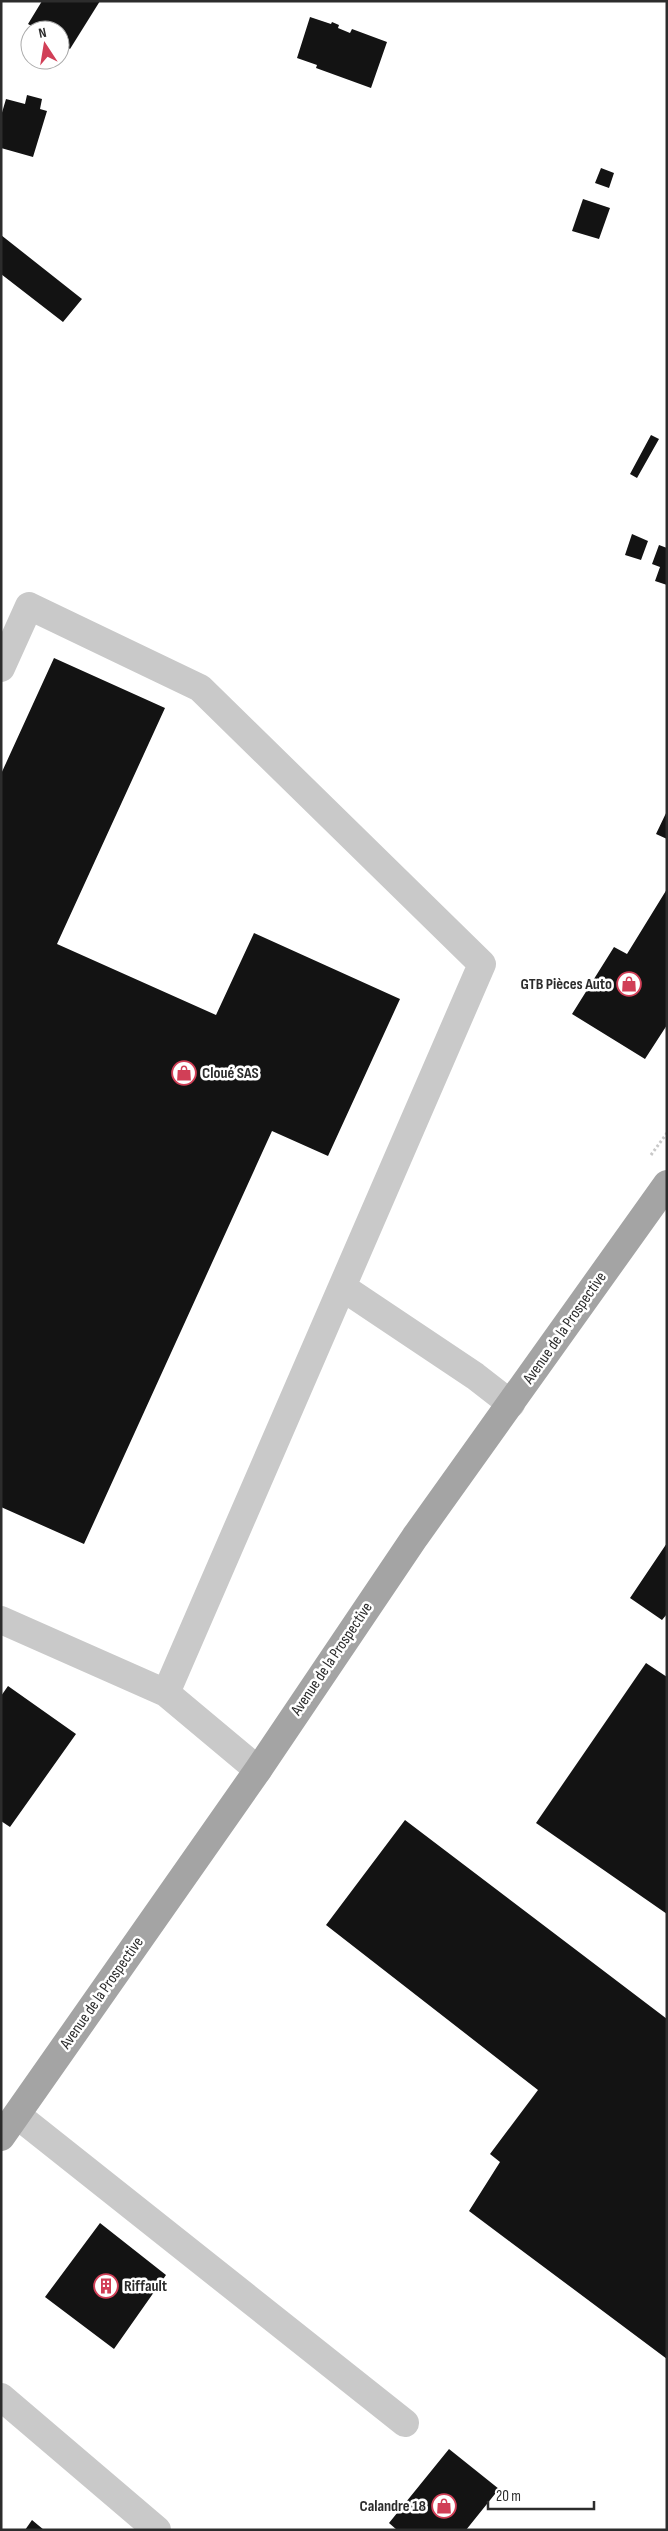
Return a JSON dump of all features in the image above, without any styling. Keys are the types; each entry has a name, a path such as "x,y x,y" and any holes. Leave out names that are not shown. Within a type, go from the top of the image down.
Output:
{"main road":[{"name":"Avenue de la Prospective","path":"1,2137 258,1770 415,1537 667,1184"}],"lane":[{"path":"1,668 29,606 200,688 482,964 166,1693"},
{"path":"342,1287 475,1376 511,1404"},
{"path":"1,1620 166,1693 258,1770"},
{"path":"17,2115 405,2423"},
{"path":"1,2397 157,2530"}],"building":[{"path":"42,1 100,1 70,49 70,20 30,20"},
{"path":"310,17 331,24 332,22 339,25 338,28 350,33 352,29 387,42 371,88 316,68 317,65 297,58"},
{"path":"27,95 42,99 40,109 47,111 33,157 1,148 1,116 6,99 25,104"},
{"path":"601,168 614,173 609,188 595,183"},
{"path":"583,199 610,208 599,239 572,231"},
{"path":"1,235 82,299 63,322 1,274"},
{"path":"651,435 659,439 637,478 630,474"},
{"path":"632,534 648,541 641,560 625,555"},
{"path":"659,545 667,548 667,585 655,581 660,567 652,564"},
{"name":"Cloué SAS","path":"54,658 165,708 57,944 216,1015 254,933 400,999 328,1156 272,1131 84,1544 1,1507 1,774"},
{"path":"667,811 667,839 656,834"},
{"name":"GTB Pièces Auto","path":"667,889 667,1025 645,1059 572,1014 614,947 627,954"},
{"path":"667,1543 667,1614 662,1620 630,1598"},
{"path":"646,1663 667,1677 667,1914 536,1823"},
{"path":"8,1686 76,1734 10,1827 1,1821 1,1696"},
{"path":"405,1820 667,2019 667,2359 469,2211 500,2162 490,2154 538,2090 326,1925"},
{"name":"Riffault","path":"100,2223 166,2275 114,2349 45,2297"},
{"name":"Calandre 18","path":"449,2449 499,2489 466,2530 397,2530 389,2523"},
{"path":"32,2520 44,2530 25,2530"}],"place":[{"name":"GTB Pièces Auto","path":"629,984"},
{"name":"Cloué SAS","path":"184,1073"},
{"name":"Riffault","path":"106,2286"},
{"name":"Calandre 18","path":"444,2506"}]}
